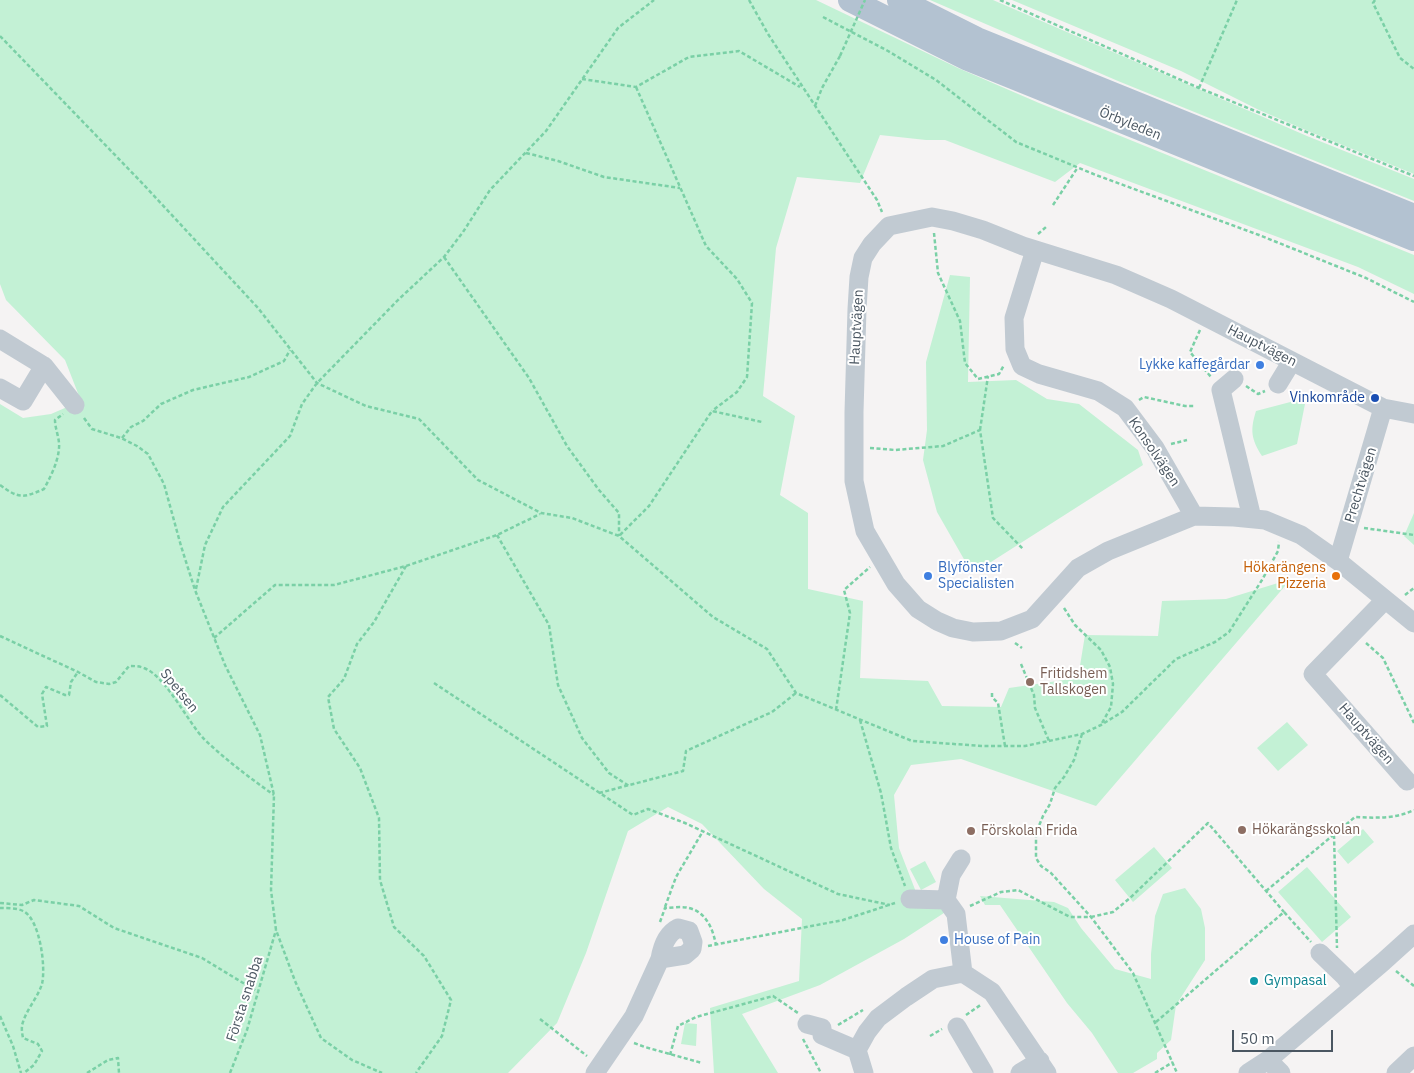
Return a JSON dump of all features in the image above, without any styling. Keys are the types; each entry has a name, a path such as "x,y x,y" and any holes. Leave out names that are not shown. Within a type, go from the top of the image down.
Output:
{"main road":[{"name":"Örbyleden","path":"850,0 966,58 1414,239"},
{"name":"Örbyleden","path":"899,0 977,38 1414,216"}],"street":[{"name":"Hauptvägen","path":"1414,414 1383,408 1171,299 1116,275 1035,250 983,230 932,216 889,226 872,244 864,258 860,277 855,367 854,481 864,531 896,584 918,610 952,628 974,632 1001,631 1032,619 1078,568 1108,551 1194,516 1266,520 1301,535 1338,561 1414,623"},
{"path":"1015,349 1014,318 1035,250"},
{"path":"0,339 44,366 78,409"},
{"name":"Konsolvägen","path":"1015,349 1022,366 1039,374 1098,391 1125,408 1155,448 1194,516"},
{"path":"1278,384 1292,361"},
{"path":"0,388 23,401 44,366"},
{"path":"1234,379 1221,390 1252,518"},
{"name":"Prechtvägen","path":"1338,561 1383,408"},
{"name":"Hauptvägen","path":"1385,600 1313,674 1407,781"},
{"path":"961,859 944,871 946,900 956,914 963,973"},
{"path":"910,899 946,900"},
{"path":"597,1070 634,1016 660,959 664,943 672,931 678,928 689,931 693,942 692,948 685,955 660,959"},
{"path":"1248,1073 1274,1067 1353,988 1414,934"},
{"path":"1326,958 1353,988"},
{"path":"864,1073 857,1050 867,1032 878,1018 906,996 933,979 963,973 992,992 1043,1067 1020,1073"},
{"path":"961,1022 984,1073"},
{"path":"807,1024 822,1028 822,1035 857,1050"},
{"path":"1396,1073 1414,1056"}],"path":[{"path":"196,590 205,545 223,507 290,436 302,404 317,384 398,300 444,257 463,232 490,190 546,131 618,28 654,0"},
{"path":"749,0 802,88 877,200 889,226"},
{"path":"814,106 840,56 865,0"},
{"path":"1000,0 1199,88 1414,176"},
{"path":"1199,88 1237,0"},
{"path":"1375,0 1373,3 1400,58 1414,69"},
{"path":"823,17 888,51 936,80 1016,142 1366,278 1414,302"},
{"path":"0,36 151,192 258,308 317,384 366,406 419,419 478,480 541,514 572,518 618,536 713,617 767,649 796,693 912,742 1026,746 1082,734 1101,725 1122,712 1176,660 1214,642 1230,632 1278,551 1281,526"},
{"path":"581,79 636,87 689,58 739,51 802,88"},
{"path":"618,536 649,506 712,410 737,392 747,377 752,303 737,279 706,246 636,87"},
{"path":"526,152 604,177 681,188"},
{"path":"1053,205 1078,167"},
{"path":"932,216 938,273 960,321 965,363 978,378 999,374 1015,349"},
{"path":"444,257 529,378 568,446 599,490 619,513 618,536"},
{"path":"1205,370 1190,352 1206,317"},
{"path":"121,438 130,427 143,421 162,404 193,390 249,377 284,361 290,350"},
{"path":"988,376 980,430 993,518 1023,549"},
{"path":"1234,379 1258,394 1278,384"},
{"path":"1125,408 1144,398 1194,406"},
{"path":"0,485 12,494 26,497 44,489 53,472 59,446 55,420 66,412 78,409 92,428 121,438 148,454 164,484 183,553 214,638 225,665 260,735 274,795 271,890 276,930 295,981 321,1038 352,1060 382,1073"},
{"path":"712,410 762,422"},
{"path":"854,447 895,450 943,446 980,430"},
{"path":"214,638 275,585 334,585 406,566 497,535 541,514"},
{"path":"1348,529 1367,527 1414,534"},
{"path":"497,535 548,626 558,685 582,738 609,773 629,786"},
{"path":"836,710 850,613 844,590 880,557"},
{"path":"406,566 374,622 357,644 344,679 328,697 334,729 360,768 379,818 380,880 394,927 424,956 451,1000 442,1036 416,1073"},
{"path":"1056,594 1075,625 1101,650 1110,667 1113,684 1111,707 1101,725"},
{"path":"1353,633 1384,658 1414,723"},
{"name":"Spetsen","path":"0,636 96,682 109,684 116,682 129,666 145,668 171,694 204,739 246,775 274,795"},
{"path":"1021,664 1034,695 1035,708 1049,742"},
{"path":"0,695 38,727 47,726 42,694 46,687 64,695 69,695 71,682 78,672"},
{"path":"434,683 633,815 648,809 703,831 838,894 890,905"},
{"path":"599,793 683,771 686,751 772,712 796,693"},
{"path":"992,693 992,697 998,703 1005,746"},
{"path":"692,948 843,920 910,899 891,848 881,793 860,720"},
{"path":"1082,734 1074,760 1055,788 1050,804 1036,833 1036,858 1041,866 1051,873 1091,917 1134,973 1177,1073"},
{"path":"1266,891 1354,817 1380,818 1408,814 1414,810"},
{"path":"968,907 1001,892 1018,890 1070,917 1091,917 1113,912 1208,823 1326,958 1337,948 1334,834"},
{"path":"665,908 676,877 703,831"},
{"path":"0,903 22,905 34,900 79,906 114,928 202,958 258,992"},
{"path":"0,908 24,911 33,921 40,939 42,984 22,1024 22,1038 38,1044 42,1051 34,1066 22,1073 0,1016"},
{"path":"1156,1022 1284,912"},
{"name":"Första snabba","path":"230,1073 247,1030 276,930"},
{"path":"1384,962 1414,986"},
{"path":"670,1055 678,1026 696,1017 773,996 796,1010 807,1024"},
{"path":"961,1022 974,1010"},
{"path":"540,1019 597,1070"},
{"path":"813,1073 820,1072 800,1035 822,1035"},
{"path":"620,1037 670,1055 702,1063"},
{"path":"87,1073 108,1060 118,1058 119,1073"},
{"path":"1155,1073 1173,1062"}],"green space":[{"path":"0,0 816,0 958,68 1039,103 1414,255 1414,294 1358,267 1080,163 1055,182 945,140 880,135 860,183 797,177 776,248 763,396 795,416 780,495 808,513 808,589 863,601 860,678 928,681 942,706 1001,707 1009,688 1078,678 1085,635 1158,636 1162,601 1226,599 1291,579 1096,806 961,759 911,765 894,795 899,848 916,892 947,911 904,939 820,985 742,1014 778,1073 714,1073 710,1008 799,981 802,919 764,889 702,824 668,807 628,831 586,953 557,1023 508,1073 0,1073 0,404 23,418 51,414 81,401 65,360 6,300 0,284"},
{"path":"930,0 993,0 1307,136 1414,179 1414,201 1118,81"},
{"path":"1012,0 1414,0 1414,174 1259,110 1181,71"},
{"path":"950,275 970,277 968,382 1016,380 1047,399 1079,404 1138,450 1143,465 980,569 969,568 937,512 923,460 927,430 926,362"},
{"path":"1298,400 1305,404 1297,444 1262,456 1254,439 1252,429 1256,411"},
{"path":"1414,513 1414,545 1404,536"},
{"path":"1287,722 1308,745 1278,771 1257,748"},
{"path":"1363,829 1374,842 1348,864 1337,851"},
{"path":"1154,847 1172,868 1133,902 1115,880"},
{"path":"925,861 936,882 921,890 910,869"},
{"path":"1307,867 1351,917 1322,942 1278,892"},
{"path":"1185,888 1201,909 1205,928 1205,960 1176,1005 1171,1040 1157,1053 1157,1059 1133,1073 1118,1073 1092,1033 1067,1003 1000,905 985,905 980,896 1054,902 1068,908 1081,928 1115,969 1151,979 1151,954 1155,916 1163,894"},
{"path":"685,1023 697,1024 696,1046 681,1044"}],"place":[{"name":"Lykke kaffegårdar","path":"1260,365"},
{"name":"Vinkområde","path":"1375,398"},
{"name":"Blyfönster Specialisten","path":"928,576"},
{"name":"Hökarängens Pizzeria","path":"1336,576"},
{"name":"Fritidshem Tallskogen","path":"1030,682"},
{"name":"Hökarängsskolan","path":"1242,830"},
{"name":"Förskolan Frida","path":"971,831"},
{"name":"House of Pain","path":"944,940"},
{"name":"Gympasal","path":"1254,981"}]}
